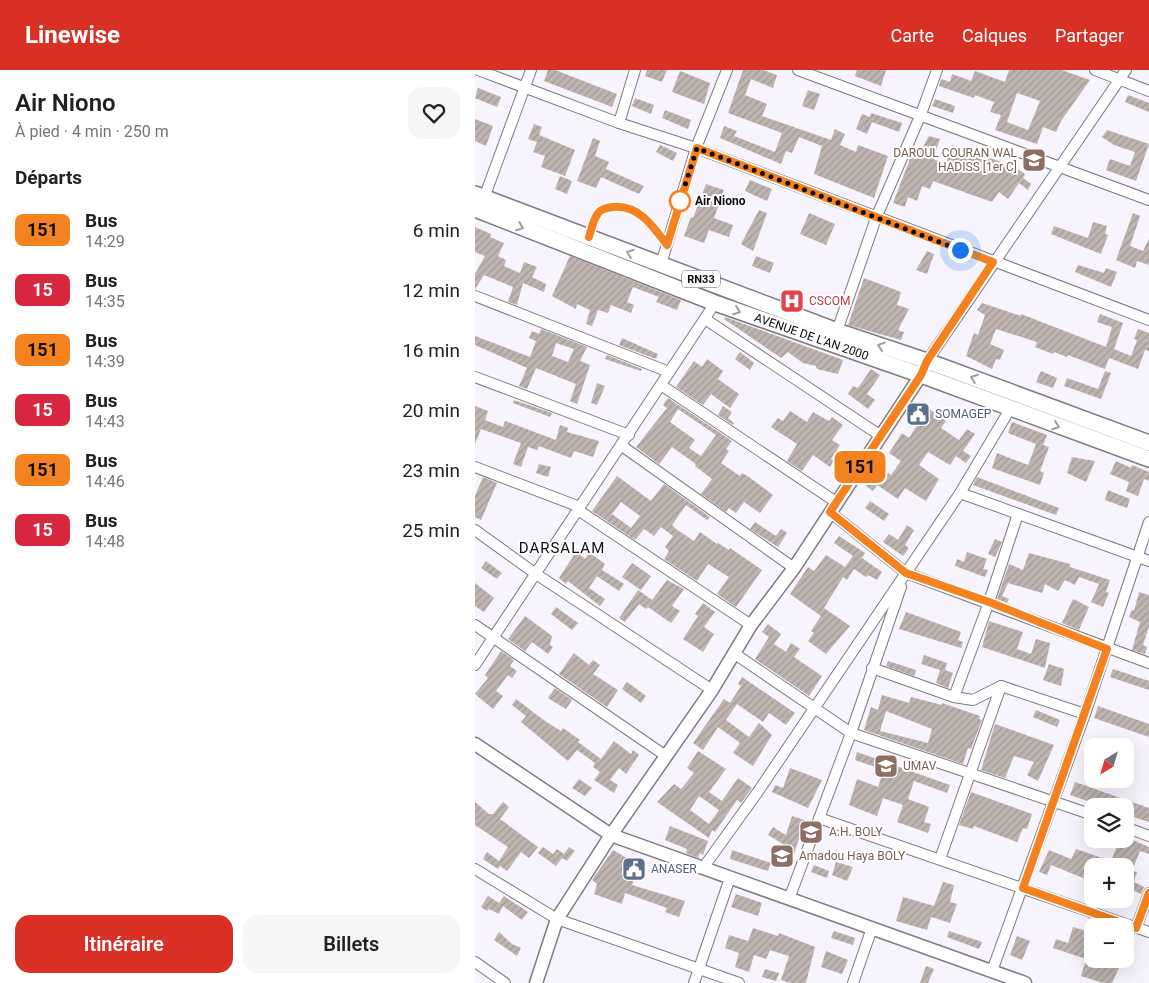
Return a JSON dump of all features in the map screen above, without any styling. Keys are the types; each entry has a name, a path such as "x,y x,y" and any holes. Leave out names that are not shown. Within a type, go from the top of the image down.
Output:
{"main road":[{"name":"AVENUE DE L'AN 2000","path":"478,200 589,237 837,331 924,368 1010,409 1149,459"},
{"name":"AVENUE DE L'AN 2000","path":"478,200 715,303 924,368 1149,442"}],"street":[{"path":"478,70 619,122 697,148 876,218 1149,320"},
{"path":"478,200 531,70"},
{"path":"619,122 635,70"},
{"path":"661,264 697,148 727,70"},
{"path":"798,70 1149,200"},
{"path":"837,331 876,218 921,114 937,70"},
{"path":"1095,70 1149,90"},
{"path":"536,983 557,919 611,835 712,690 751,625 794,568 993,262 1062,167 1126,70"},
{"path":"475,296 669,372"},
{"path":"475,665 622,446 715,303"},
{"path":"705,319 881,436"},
{"path":"475,377 629,435"},
{"path":"661,385 833,507 906,573 989,602 1107,649 1149,663"},
{"path":"703,868 757,793 812,709 960,493 1010,409"},
{"path":"622,446 794,568"},
{"path":"475,467 579,508 751,625"},
{"path":"960,493 1149,561"},
{"path":"955,696 1019,514"},
{"path":"992,971 1085,714 1149,522"},
{"path":"475,530 536,574 712,690"},
{"path":"789,899 851,733 906,573"},
{"path":"475,625 666,756"},
{"path":"735,654 812,709 851,733 1084,812"},
{"path":"872,668 955,696 973,700 1001,686 1085,714"},
{"path":"940,859 968,774 1001,686"},
{"path":"475,744 611,835 1021,982"},
{"path":"819,818 1149,932"},
{"path":"1134,830 1149,836"},
{"path":"475,870 557,919 739,983"},
{"path":"694,983 730,878"},
{"path":"1136,928 1149,893"},
{"path":"853,983 872,928"},
{"path":"475,962 505,983"}],"lane":[{"path":"589,237 596,215 602,209 621,206 636,211 644,217 667,245"}],"building":[{"path":"548,70 555,70 617,94 612,107 544,81"},
{"path":"647,70 667,70 662,82 645,76"},
{"path":"743,70 763,70 777,75 773,88 751,79 745,95 767,104 762,116 831,140 835,129 845,134 840,145 856,152 858,145 888,156 874,198 814,174 822,146 799,137 792,153 786,151 781,164 720,138 724,126 737,131 734,136 775,152 782,133 728,113"},
{"path":"857,70 886,70 881,86 855,76"},
{"path":"1009,70 1062,70 1090,80 1061,121 1056,132 1043,127 1037,144 995,130 1001,115 990,112 994,102 975,95 974,98 939,86 941,79 950,82 952,74 971,81 975,71 1005,82","holes":["1017,93 1040,101 1028,130 1007,122"]},
{"path":"680,71 710,83 704,104 672,92"},
{"path":"478,88 501,97 497,107 475,98"},
{"path":"808,90 820,94 814,110 802,106"},
{"path":"1128,95 1149,103 1149,112 1125,102"},
{"path":"635,98 654,105 651,114 632,106"},
{"path":"935,99 955,106 953,113 932,106"},
{"path":"665,110 691,120 688,129 662,118"},
{"path":"871,113 902,123 899,132 872,122 867,134 856,129 862,114 870,117"},
{"path":"475,119 493,126 486,146 475,141"},
{"path":"534,124 542,127 539,135 575,150 565,176 541,167 545,156 533,152 537,142 528,139"},
{"path":"1107,130 1149,144 1136,181 1106,170 1110,159 1130,166 1135,152 1114,145 1102,137"},
{"path":"929,136 940,139 933,159 946,164 952,145 1013,166 1025,174 1023,178 1031,184 1028,190 1019,183 1008,199 999,192 992,202 933,181 930,189 922,186 917,201 908,197 905,207 893,203 913,151 919,154"},
{"path":"593,138 600,141 595,156 609,162 606,169 644,186 639,194 601,177 596,188 577,181"},
{"path":"660,145 677,153 673,161 656,152"},
{"path":"560,176 572,181 567,194 555,189"},
{"path":"750,180 772,189 767,201 745,191"},
{"path":"706,184 724,190 714,218 733,225 729,237 709,230 704,243 684,236"},
{"path":"759,210 767,213 753,251 741,244"},
{"path":"809,213 835,224 826,245 800,234"},
{"path":"1133,213 1140,216 1130,246 1143,251 1149,239 1149,265 1137,261 1135,268 1116,260"},
{"path":"1093,222 1107,226 1105,234 1108,235 1101,254 1051,234 1054,226 1088,238"},
{"path":"475,227 491,234 490,237 504,243 498,256 506,260 504,266 520,273 524,262 537,267 532,277 546,284 544,292 523,283 517,305 508,302 513,287 484,275 475,289 475,274 485,256 475,252"},
{"path":"927,251 934,254 927,274 916,270"},
{"path":"570,256 681,300 677,310 656,302 659,297 633,287 627,302 634,305 631,313 611,305 608,313 598,310 592,326 586,324 590,310 577,304 576,309 552,296"},
{"path":"756,256 774,263 770,273 752,266"},
{"path":"1078,265 1104,273 1106,268 1117,272 1111,287 1075,272"},
{"path":"864,278 901,292 897,305 909,309 898,330 904,332 901,340 848,325"},
{"path":"982,303 1021,316 1021,314 1106,347 1112,327 1097,322 1100,314 1123,323 1114,349 1131,356 1137,340 1134,339 1138,329 1149,333 1149,351 1145,350 1138,369 1109,358 1105,369 1068,355 1067,357 1054,352 1053,354 1035,347 1037,342 996,329 990,344 1004,350 1000,360 996,359 992,369 966,356 974,333 978,335 985,315 977,310"},
{"path":"725,317 843,360 838,374 817,369 816,366 803,363 788,352 781,358 724,319"},
{"path":"541,329 587,347 580,361 590,365 577,404 570,401 576,384 536,368 527,389 519,386 527,368 475,345 475,336 530,357 536,341 529,338 532,331 539,334","holes":["556,343 574,349 568,362 552,356"]},
{"path":"622,338 658,354 656,359 619,345"},
{"path":"740,352 754,363 750,370 735,359"},
{"path":"607,355 642,369 641,371 605,359"},
{"path":"707,359 723,371 718,379 739,394 730,408 711,394 703,405 676,387 694,361 702,367"},
{"path":"871,369 880,375 867,394 875,400 868,409 848,394 853,386 858,388"},
{"path":"1041,371 1057,378 1053,388 1036,382"},
{"path":"1105,371 1111,373 1101,399 1064,386 1067,378 1098,389"},
{"path":"597,383 605,386 597,405 591,403"},
{"path":"668,398 732,441 726,449 729,451 721,463 740,476 742,473 749,477 773,495 760,513 744,502 736,513 729,508 726,512 701,494 712,479 695,466 696,464 672,447 659,464 636,447 667,408 663,405","holes":["678,409 716,435 701,456 689,448 695,440 670,422"]},
{"path":"514,400 552,413 550,417 513,403"},
{"path":"475,406 488,411 485,420 503,427 505,421 556,440 560,425 568,428 567,432 599,441 593,457 574,451 571,458 539,446 537,450 528,447 521,467 513,464 521,443 481,429 475,444"},
{"path":"723,406 732,412 728,418 734,423 733,425 718,415"},
{"path":"928,408 946,421 941,428 959,440 967,429 975,434 963,451 971,456 966,463 956,456 950,465 928,452 919,465 939,479 926,501 905,488 898,499 877,485 873,491 866,486 879,467 891,475 901,461 889,453 902,433 909,438"},
{"path":"790,411 807,422 813,412 829,421 832,417 843,425 832,440 840,445 831,459 834,460 830,467 813,455 802,471 787,461 797,444 771,427 778,418 783,421"},
{"path":"1012,422 1047,435 1043,445 1049,447 1040,471 1044,473 1040,485 992,468 997,453 1028,465 1036,444 1008,433"},
{"path":"1072,457 1095,461 1086,482 1067,473"},
{"path":"1116,461 1131,468 1132,465 1149,472 1149,481 1144,479 1138,496 1126,491 1129,482 1110,474"},
{"path":"539,464 551,467 548,477 536,473"},
{"path":"617,476 651,501 664,484 710,517 707,520 686,505 672,525 676,529 694,541 700,532 717,544 729,550 730,548 762,570 736,607 717,594 729,577 708,564 697,581 664,559 669,551 665,547 673,536 661,527 654,536 644,529 635,540 592,511","holes":["621,502 640,516 631,528 612,514"]},
{"path":"483,477 497,483 481,520 475,517 475,496"},
{"path":"977,477 1059,508 1056,515 973,485"},
{"path":"1108,490 1130,499 1127,508 1105,500"},
{"path":"870,501 889,514 884,521 865,508"},
{"path":"755,522 776,536 781,529 787,533 778,547 750,529"},
{"path":"907,525 914,530 905,545 909,548 903,556 883,542 889,534 898,540"},
{"path":"839,536 865,553 862,558 882,572 877,580 868,575 866,577 854,569 847,580 843,577 824,608 850,626 826,654 808,641 814,633 811,631 821,616 790,594 808,567 814,571 826,555 845,567 853,556 834,543"},
{"path":"995,539 1002,542 995,557 988,554"},
{"path":"576,552 585,559 590,553 605,564 602,570 624,584 619,591 597,576 589,588 605,599 600,606 568,581 566,584 559,578"},
{"path":"967,552 987,559 983,569 988,570 985,577 955,566 957,559 964,562"},
{"path":"1029,553 1070,564 1070,567 1110,580 1106,592 1109,593 1103,607 1091,602 1099,584 1079,577 1075,585 1065,580 1058,591 1045,584 1042,593 1008,583 1002,596 1009,599 1007,603 997,599 1009,564 1023,570"},
{"path":"486,561 502,573 497,579 481,568"},
{"path":"632,563 651,576 641,590 622,577"},
{"path":"667,580 684,589 672,606 680,611 671,623 648,607 646,609 639,604 625,622 619,618 638,590 652,600"},
{"path":"475,583 494,598 484,612 475,606"},
{"path":"1139,592 1149,595 1149,626 1143,645 1147,647 1145,654 1132,650 1140,622 1129,617 1132,610 1134,611"},
{"path":"1073,599 1089,607 1079,630 1062,623"},
{"path":"703,603 715,612 704,627 714,634 703,652 683,639 698,616 695,614"},
{"path":"556,607 578,623 572,630 551,614"},
{"path":"906,612 961,632 958,640 963,642 961,648 899,629"},
{"path":"525,616 552,636 550,645 553,647 548,654 532,642 525,651 508,639"},
{"path":"989,621 1023,632 1017,649 1031,654 1036,639 1050,643 1045,668 982,647"},
{"path":"768,624 781,634 774,644 786,652 791,643 800,649 794,657 822,676 809,696 755,659 769,637 762,632"},
{"path":"501,651 514,660 510,666 517,671 512,678 508,675 496,691 503,696 493,709 475,694 488,678 485,675"},
{"path":"574,653 589,665 593,660 600,665 593,674 618,690 607,707 559,674"},
{"path":"924,655 947,663 945,670 953,673 948,688 936,683 940,670 921,664"},
{"path":"888,661 916,670 914,676 886,666"},
{"path":"1049,664 1064,669 1061,686 1043,680"},
{"path":"1113,669 1149,681 1149,690 1110,677"},
{"path":"742,677 795,713 786,725 769,713 763,722 737,704 726,720 749,737 759,723 772,735 753,766 733,753 740,743 718,727 703,750 693,743 724,699 730,703 741,686 738,684"},
{"path":"627,682 646,696 641,703 622,689"},
{"path":"555,688 572,700 566,709 548,698"},
{"path":"882,695 909,703 911,697 942,705 942,703 980,716 979,719 982,720 971,749 968,748 963,764 864,730 871,707 878,710","holes":["886,711 932,729 928,743 880,731"]},
{"path":"516,699 545,721 561,731 563,728 580,740 578,742 601,759 614,741 631,754 633,750 639,755 626,774 619,768 610,780 618,785 614,793 594,780 600,772 593,767 595,763 577,750 568,761 521,722 526,716 512,705"},
{"path":"1098,706 1149,724 1149,737 1094,718"},
{"path":"1036,710 1060,720 1057,727 1033,717"},
{"path":"995,724 1054,745 1038,781 1027,775 1034,762 1014,756 1005,778 981,770"},
{"path":"698,751 726,769 709,792 722,801 738,778 752,788 741,803 737,800 715,832 712,830 709,838 657,802 674,784 681,789 694,773 687,768","holes":["699,796 719,810 709,824 690,810"]},
{"path":"857,752 950,785 947,793 914,781 908,799 929,807 924,822 931,824 928,833 897,822 903,805 883,798 877,816 849,805 857,779 878,787 884,770 855,760"},
{"path":"790,768 822,780 808,808 772,792 775,785 783,788"},
{"path":"579,779 592,788 585,796 572,788"},
{"path":"1075,782 1084,785 1084,788 1092,788 1121,798 1084,798 1084,800 1070,795"},
{"path":"971,792 1032,814 1027,829 1023,828 1017,842 974,826 973,829 959,825"},
{"path":"475,802 489,814 493,814 503,802 509,807 500,819 538,847 529,858 521,852 507,871 500,866 498,869 483,859 487,852 499,861 508,847 475,825"},
{"path":"1134,803 1149,808 1149,822 1134,817"},
{"path":"792,816 805,820 794,854 781,849 783,844 768,835 773,827 786,835"},
{"path":"670,826 708,841 703,855 700,853 698,858 686,853 687,849 665,840"},
{"path":"1134,840 1149,847 1149,854 1140,851 1134,866 1134,858 1112,858 1116,848 1134,848"},
{"path":"543,847 553,854 557,849 564,854 569,847 575,851 567,861 562,858 556,866 538,853"},
{"path":"1076,849 1102,858 1084,858 1084,878 1051,865 1047,875 1039,872 1049,850 1071,859"},
{"path":"613,850 630,860 626,872 635,876 632,885 685,901 679,917 665,912 667,908 625,893 622,904 594,894 597,884 592,880"},
{"path":"732,850 771,863 768,871 730,859"},
{"path":"836,862 853,867 847,881 832,875"},
{"path":"814,865 829,871 827,878 811,872"},
{"path":"1134,871 1137,872 1134,882"},
{"path":"943,882 954,885 950,902 957,904 950,923 931,917 927,930 896,921 903,897 934,906"},
{"path":"1134,882 1144,887 1141,894 1134,891"},
{"path":"736,894 762,903 758,916 731,907"},
{"path":"488,896 499,903 504,896 528,912 522,920 503,906 499,914 489,909 487,911 481,907"},
{"path":"1073,927 1084,930 1084,958 1053,948 1056,939 1068,943"},
{"path":"753,928 778,936 779,933 815,947 806,983 790,983 781,980 789,956 770,950 766,959 754,955 749,972 735,967 739,953 725,948 729,935 748,941"},
{"path":"834,931 855,938 853,945 831,938"},
{"path":"949,931 982,942 979,949 947,937"},
{"path":"499,932 512,944 521,948 517,956 494,940"},
{"path":"1017,936 1030,941 1022,960 1010,955"},
{"path":"826,951 848,960 842,974 821,967"},
{"path":"926,966 934,969 928,983 920,983"},
{"path":"1084,966 1084,968 1119,968 1112,983 1103,983 1081,976"},
{"path":"765,969 779,973 776,981 762,977"}],"bus line":[{"name":"151","path":"589,237 596,215 602,209 621,206 636,211 644,217 653,225 667,245 697,148 993,262 830,512 906,573 989,602 1107,649 1023,888 1136,928 1149,893"}],"place":[{"name":"DAROUL COURAN WAL HADISS [1er C]","path":"1034,160"},
{"name":"Air Niono","path":"680,201"},
{"name":"CSCOM","path":"792,301"},
{"name":"SOMAGEP","path":"918,414"},
{"name":"UMAV","path":"886,766"},
{"name":"A.H. BOLY","path":"811,832"},
{"name":"Amadou Haya BOLY","path":"782,856"},
{"name":"ANASER","path":"634,869"}],"district":[{"name":"DARSALAM","path":"562,548"}],"route":[{"path":"680,201 697,148 960,250"}]}
